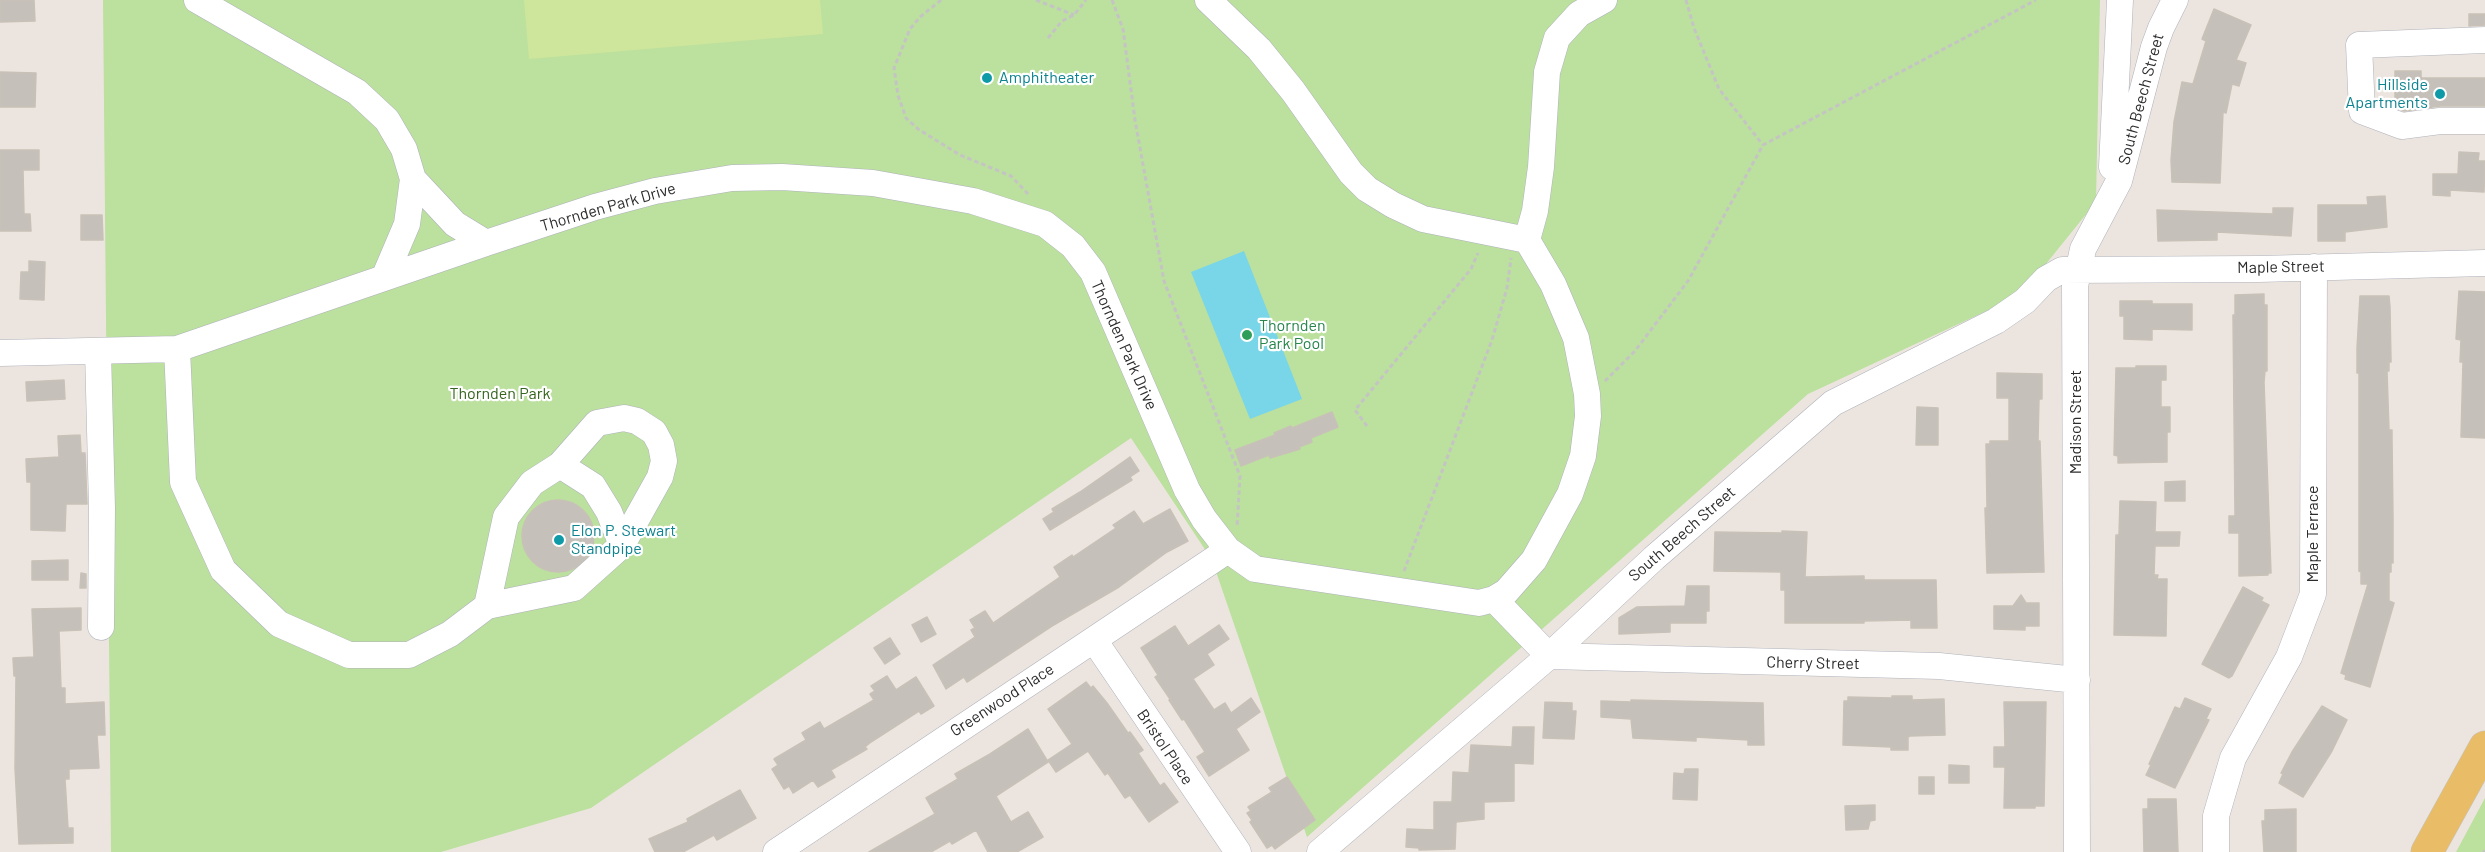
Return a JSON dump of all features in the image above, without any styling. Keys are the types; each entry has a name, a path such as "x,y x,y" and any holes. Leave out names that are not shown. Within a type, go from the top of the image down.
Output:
{"main road":[{"path":"2427,852 2485,747"}],"street":[{"path":"197,0 357,92 387,120 404,149 413,179 407,224 384,278"},
{"path":"1208,0 1259,49 1293,91 1351,173 1367,189 1423,219 1519,249 1553,284 1576,338 1587,394 1588,416 1583,456 1570,494 1534,560 1506,592 1494,599 1549,656"},
{"path":"1519,249 1535,210 1547,72 1557,38 1579,14 1604,0"},
{"name":"Madison Street","path":"2077,852 2075,286 2077,268 2083,249 2110,200 2120,0"},
{"name":"South Beech Street","path":"2110,200 2126,158 2154,47 2175,0"},
{"path":"2485,40 2359,45 2362,111 2402,126 2440,121 2485,121"},
{"name":"Thornden Park Drive","path":"0,353 177,349 486,243 595,207 655,191 732,178 782,177 873,183 973,201 1029,217 1045,224 1073,246 1101,288 1187,490 1204,519 1232,541 1255,569 1479,603 1494,599"},
{"path":"413,179 455,224 486,243"},
{"name":"Maple Street","path":"2077,268 2314,267 2485,263"},
{"name":"Maple Terrace","path":"2217,852 2216,816 2233,758 2289,657 2313,594 2314,267"},
{"name":"South Beech Street","path":"1320,852 1549,656 1654,558 1833,403 1996,321 2025,301 2046,279 2062,270 2077,268"},
{"path":"177,349 183,482 224,570 279,624 349,655 409,655 450,634 487,606 573,588 622,545 660,477 664,461 661,445 654,432 637,421 624,418 597,423 560,465 532,483 506,518 487,606"},
{"path":"101,627 107,351"},
{"path":"560,465 593,486 609,512 622,545"},
{"name":"Greenwood Place","path":"776,852 1094,640 1232,541"},
{"name":"Bristol Place","path":"1094,640 1238,852"},
{"name":"Cherry Street","path":"1549,656 1939,666 2077,680"}],"path":[{"path":"1036,0 1074,15"},
{"path":"1048,38 1062,21 1074,15 1086,0"},
{"path":"1112,0 1123,29 1135,120 1164,281 1240,476 1232,541"},
{"path":"1686,0 1694,28 1719,89 1763,145"},
{"path":"1587,394 1608,378 1635,351 1688,281 1763,145 2036,0"},
{"path":"1367,426 1355,410 1471,269 1481,244"},
{"path":"1401,581 1492,340 1519,249"}],"green space":[{"name":"Thornden Park","path":"103,0 2100,0 2096,202 2037,275 1995,307 1808,394 1307,837 1212,560 1131,438 591,808 441,852 111,852"},
{"path":"524,0 820,0 823,34 529,59"},
{"path":"2485,798 2485,852 2456,852"}],"water":[{"name":"Thornden Park Pool","path":"1244,251 1302,399 1250,419 1191,272"}],"building":[{"path":"0,0 34,0 35,21 0,22"},
{"path":"2214,9 2251,25 2236,60 2246,63 2239,86 2232,84 2226,113 2223,112 2220,183 2172,182 2174,122 2182,82 2193,84 2206,41 2202,39"},
{"path":"2469,14 2485,14 2485,25 2469,26"},
{"name":"Hillside Apartments","path":"2395,71 2421,71 2421,78 2485,78 2485,106 2440,106 2404,111 2395,107"},
{"path":"0,72 36,73 35,107 0,107"},
{"path":"0,150 39,150 39,170 23,170 24,214 30,214 31,231 0,231"},
{"path":"2459,152 2479,153 2478,161 2485,161 2484,192 2450,190 2450,196 2433,195 2433,174 2458,174"},
{"path":"2385,196 2387,227 2345,232 2345,241 2318,241 2318,205 2368,205 2367,197"},
{"path":"2273,208 2293,208 2291,236 2217,232 2217,240 2158,241 2157,210 2273,214"},
{"path":"81,215 102,215 103,240 81,240"},
{"path":"29,261 45,262 44,300 20,299 21,272 29,272"},
{"path":"2459,291 2485,292 2485,438 2461,437 2463,362 2460,362 2461,340 2456,339"},
{"path":"2264,294 2264,305 2267,305 2267,371 2265,371 2264,382 2271,573 2239,576 2239,533 2229,533 2229,516 2235,516 2233,315 2235,315 2235,295"},
{"path":"2360,296 2389,296 2390,307 2391,362 2389,362 2389,371 2387,371 2389,430 2392,430 2393,563 2391,562 2391,572 2389,572 2389,601 2394,603 2370,687 2345,679 2346,675 2341,673 2368,584 2361,584 2361,572 2359,571 2357,348"},
{"path":"2120,301 2192,304 2192,330 2152,329 2152,340 2124,339 2124,316 2120,316"},
{"path":"2136,366 2166,366 2166,380 2161,380 2161,407 2170,407 2167,462 2118,463 2118,456 2114,455 2116,368 2136,368"},
{"path":"1997,373 2042,374 2038,441 2040,441 2044,572 1987,573 1986,444 1990,444 1990,441 2009,441 2009,398 1997,398"},
{"path":"64,380 65,399 27,401 26,382"},
{"path":"1917,407 1938,408 1938,445 1916,445"},
{"path":"1332,412 1338,427 1311,438 1312,442 1299,447 1300,449 1270,458 1269,455 1241,466 1235,450 1275,435 1274,433 1291,426 1292,428"},
{"path":"80,435 81,453 85,453 87,504 66,504 65,531 31,530 31,482 27,482 26,459 59,457 58,436"},
{"path":"1130,457 1139,471 1130,477 1132,480 1050,530 1043,519 1054,512 1052,509"},
{"path":"2185,481 2185,501 2165,501 2165,482"},
{"name":"Elon P. Stewart Standpipe","path":"558,500 572,503 584,510 591,522 594,536 591,550 584,562 572,569 558,572 544,569 532,562 525,550 522,536 525,522 532,510 544,503"},
{"path":"2120,501 2156,502 2155,532 2180,532 2179,546 2155,546 2154,575 2158,575 2157,579 2167,579 2166,636 2114,635 2116,535 2119,535"},
{"path":"1170,509 1188,541 1167,552 1119,587 1052,626 967,682 964,677 946,689 933,665 975,637 971,630 975,628 970,620 985,611 993,623 1060,577 1054,567 1116,528 1113,525 1134,511 1143,524"},
{"path":"1782,531 1807,532 1805,577 1864,576 1864,580 1936,580 1937,628 1911,628 1911,620 1864,621 1864,623 1785,623 1785,590 1781,590 1781,572 1714,571 1715,532 1782,533"},
{"path":"68,560 68,580 32,580 32,561"},
{"path":"81,573 86,574 86,588 80,588"},
{"path":"1687,586 1709,586 1709,611 1706,611 1706,623 1670,623 1670,632 1619,634 1619,618 1637,607 1685,606"},
{"path":"2243,587 2263,598 2261,601 2269,605 2229,678 2202,664"},
{"path":"2021,595 2026,603 2039,603 2039,626 2025,626 2025,630 1994,629 1994,606 2013,606"},
{"path":"81,608 81,630 59,631 61,688 65,688 65,704 104,702 105,735 97,735 99,768 69,769 69,779 65,779 68,828 73,828 73,843 19,844 15,768 16,676 14,676 13,658 34,657 32,609"},
{"path":"927,617 936,634 921,642 912,625"},
{"path":"1219,625 1229,639 1207,654 1214,665 1193,679 1214,710 1225,703 1231,713 1251,698 1260,712 1236,729 1249,750 1209,776 1197,757 1205,752 1169,700 1155,677 1158,675 1141,648 1175,626 1188,646"},
{"path":"890,638 900,654 885,664 874,648"},
{"path":"887,676 896,690 916,677 934,706 921,714 919,711 871,742 865,747 867,749 831,770 835,777 818,787 813,780 793,793 789,786 784,789 772,769 778,765 774,759 806,740 802,733 820,722 824,729 874,700 870,694 875,691 871,686"},
{"path":"1086,682 1091,688 1093,686 1143,750 1138,753 1160,786 1164,783 1178,802 1149,822 1130,795 1125,798 1108,773 1105,775 1088,751 1056,772 1048,760 1072,744 1048,709"},
{"path":"1892,696 1912,696 1912,700 1944,699 1945,735 1910,736 1908,737 1908,750 1843,745 1844,701 1848,701 1848,697 1892,698"},
{"path":"2185,698 2211,709 2206,719 2209,720 2175,788 2146,775 2175,707 2180,709"},
{"path":"1631,700 1763,703 1764,745 1748,745 1748,740 1696,737 1696,741 1633,738 1631,719 1601,717 1601,701 1631,702"},
{"path":"1545,702 1572,703 1572,711 1576,711 1574,739 1543,738"},
{"path":"2004,702 2046,702 2044,806 2004,808 2005,767 1994,767 1994,747 2005,747"},
{"path":"2322,706 2347,720 2332,751 2303,797 2279,783 2283,774 2281,773"},
{"path":"1513,727 1534,727 1533,764 1514,763 1514,801 1484,802 1484,819 1456,822 1455,849 1419,850 1419,848 1406,847 1407,829 1434,830 1434,802 1452,802 1453,772 1469,773 1471,745 1512,747"},
{"path":"1028,729 1048,762 996,796 1011,822 1028,812 1043,837 1017,852 988,852 976,830 952,844 950,841 931,852 869,852 935,814 926,798 958,779 955,774"},
{"path":"1949,765 1969,766 1969,783 1949,783"},
{"path":"1685,769 1698,769 1697,800 1673,799 1674,773 1684,774"},
{"path":"1287,777 1315,820 1275,849 1272,845 1267,848 1250,822 1252,820 1247,813 1251,811 1248,807 1272,792 1269,788"},
{"path":"1919,777 1934,777 1934,794 1919,794"},
{"path":"740,790 756,818 717,840 714,835 683,852 655,852 649,839 688,822 687,819"},
{"path":"2148,799 2176,799 2178,852 2144,852 2143,809 2148,809"},
{"path":"1875,805 1875,820 1870,821 1868,829 1846,830 1845,806"},
{"path":"2296,809 2296,852 2264,852 2262,821 2265,821 2265,810"}],"place":[{"name":"Amphitheater","path":"987,78"},
{"name":"Hillside Apartments","path":"2440,94"},
{"name":"Thornden Park Pool","path":"1247,335"},
{"name":"Elon P. Stewart Standpipe","path":"559,540"}]}
